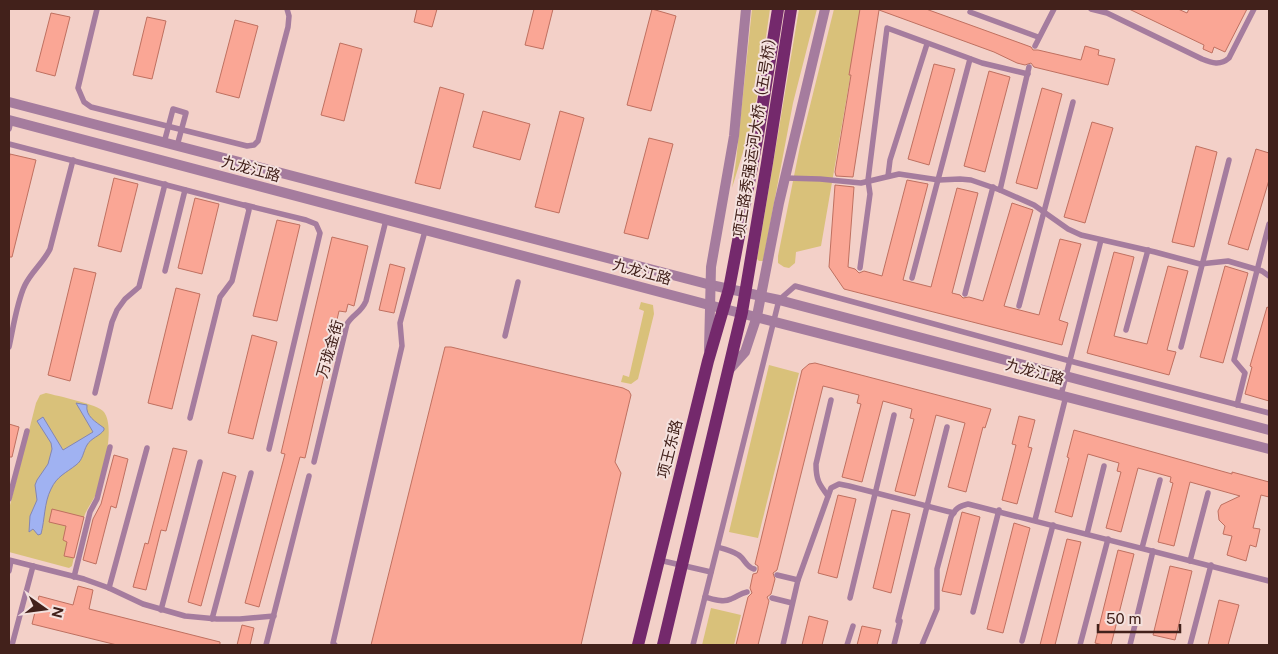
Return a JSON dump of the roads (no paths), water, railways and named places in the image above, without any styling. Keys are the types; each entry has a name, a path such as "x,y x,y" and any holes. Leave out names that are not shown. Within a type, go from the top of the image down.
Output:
{"main road":[{"name":"项王路秀强运河大桥（五号桥）","path":"734,260 758,135 778,9"},
{"name":"项王路秀强运河大桥（五号桥）","path":"746,292 791,9"},
{"name":"项王东路","path":"638,645 708,361 729,289 734,260"},
{"path":"663,645 746,292"}],"street":[{"path":"708,361 709,305 713,252 734,136 746,9"},
{"path":"729,370 745,352 756,316 785,178 824,9"},
{"name":"九龙江路","path":"9,102 710,285 779,300 1269,430"},
{"name":"九龙江路","path":"9,123 1269,449"}],"lane":[{"path":"96,9 78,88 84,102 91,107 247,146 254,145 258,141 288,27 289,16 287,9"},
{"path":"1035,46 1054,9"},
{"path":"1091,9 1108,11 1202,59 1216,64 1225,62 1229,58 1254,9"},
{"path":"970,12 1038,37"},
{"path":"860,268 870,194 868,180 887,28 970,59 1028,74"},
{"path":"888,176 890,160 927,44"},
{"path":"912,278 970,59"},
{"path":"1000,190 1023,100 1029,67"},
{"path":"1019,306 1073,102"},
{"path":"164,142 173,110 186,113 177,146"},
{"path":"9,144 316,224 320,233 269,449"},
{"path":"9,347 24,287 34,269 50,249 73,160"},
{"path":"1181,346 1229,160"},
{"path":"785,178 861,183 899,174 939,180 960,178 1000,190 1034,205 1068,229 1101,240 1202,264 1222,261 1258,269 1269,276"},
{"path":"96,393 112,322 125,299 139,287 165,184"},
{"path":"965,294 993,187"},
{"path":"165,271 185,190"},
{"path":"190,418 220,297 232,281 235,272 249,210 247,206 241,204"},
{"name":"万珑金街","path":"314,462 348,322 361,311 366,301 386,220"},
{"path":"1237,405 1245,373 1234,360 1269,224"},
{"path":"335,645 333,643 402,346 400,323 425,231"},
{"path":"1035,520 1064,395 1066,376 1101,240"},
{"path":"1126,330 1148,250"},
{"path":"505,336 518,282"},
{"path":"693,645 779,300 795,286 1269,413"},
{"path":"828,496 818,482 816,464 831,400"},
{"path":"850,598 894,415"},
{"path":"894,645 947,427"},
{"path":"9,499 27,431"},
{"path":"74,577 90,512 97,499 110,447"},
{"path":"109,588 147,448"},
{"path":"161,610 200,462"},
{"path":"1088,534 1104,466"},
{"path":"212,619 251,473"},
{"path":"266,645 309,476"},
{"path":"1142,548 1160,480"},
{"path":"782,645 798,580 831,488 839,484 954,513"},
{"path":"1190,561 1208,493"},
{"path":"922,645 937,610 937,569 954,513 960,506 968,504 999,510 1269,581"},
{"path":"973,612 999,510"},
{"path":"1022,641 1053,525"},
{"path":"1080,645 1108,539"},
{"path":"718,547 734,552 749,567 754,569"},
{"path":"1130,645 1153,551"},
{"path":"9,571 10,560 109,588 143,604 185,616 212,619 240,619 274,616"},
{"path":"659,560 711,572"},
{"path":"1190,645 1211,565"},
{"path":"12,645 33,566"},
{"path":"777,575 798,580"},
{"path":"705,597 720,601 730,600 741,593 747,592"},
{"path":"772,598 792,603"},
{"path":"847,645 853,626"}],"water":[{"path":"76,403 87,405 89,416 104,430 89,443 78,463 62,475 53,485 47,500 41,534 38,535 33,529 29,532 30,516 37,500 35,485 48,464 52,449 51,443 37,421 43,417 63,450 93,432"}]}
